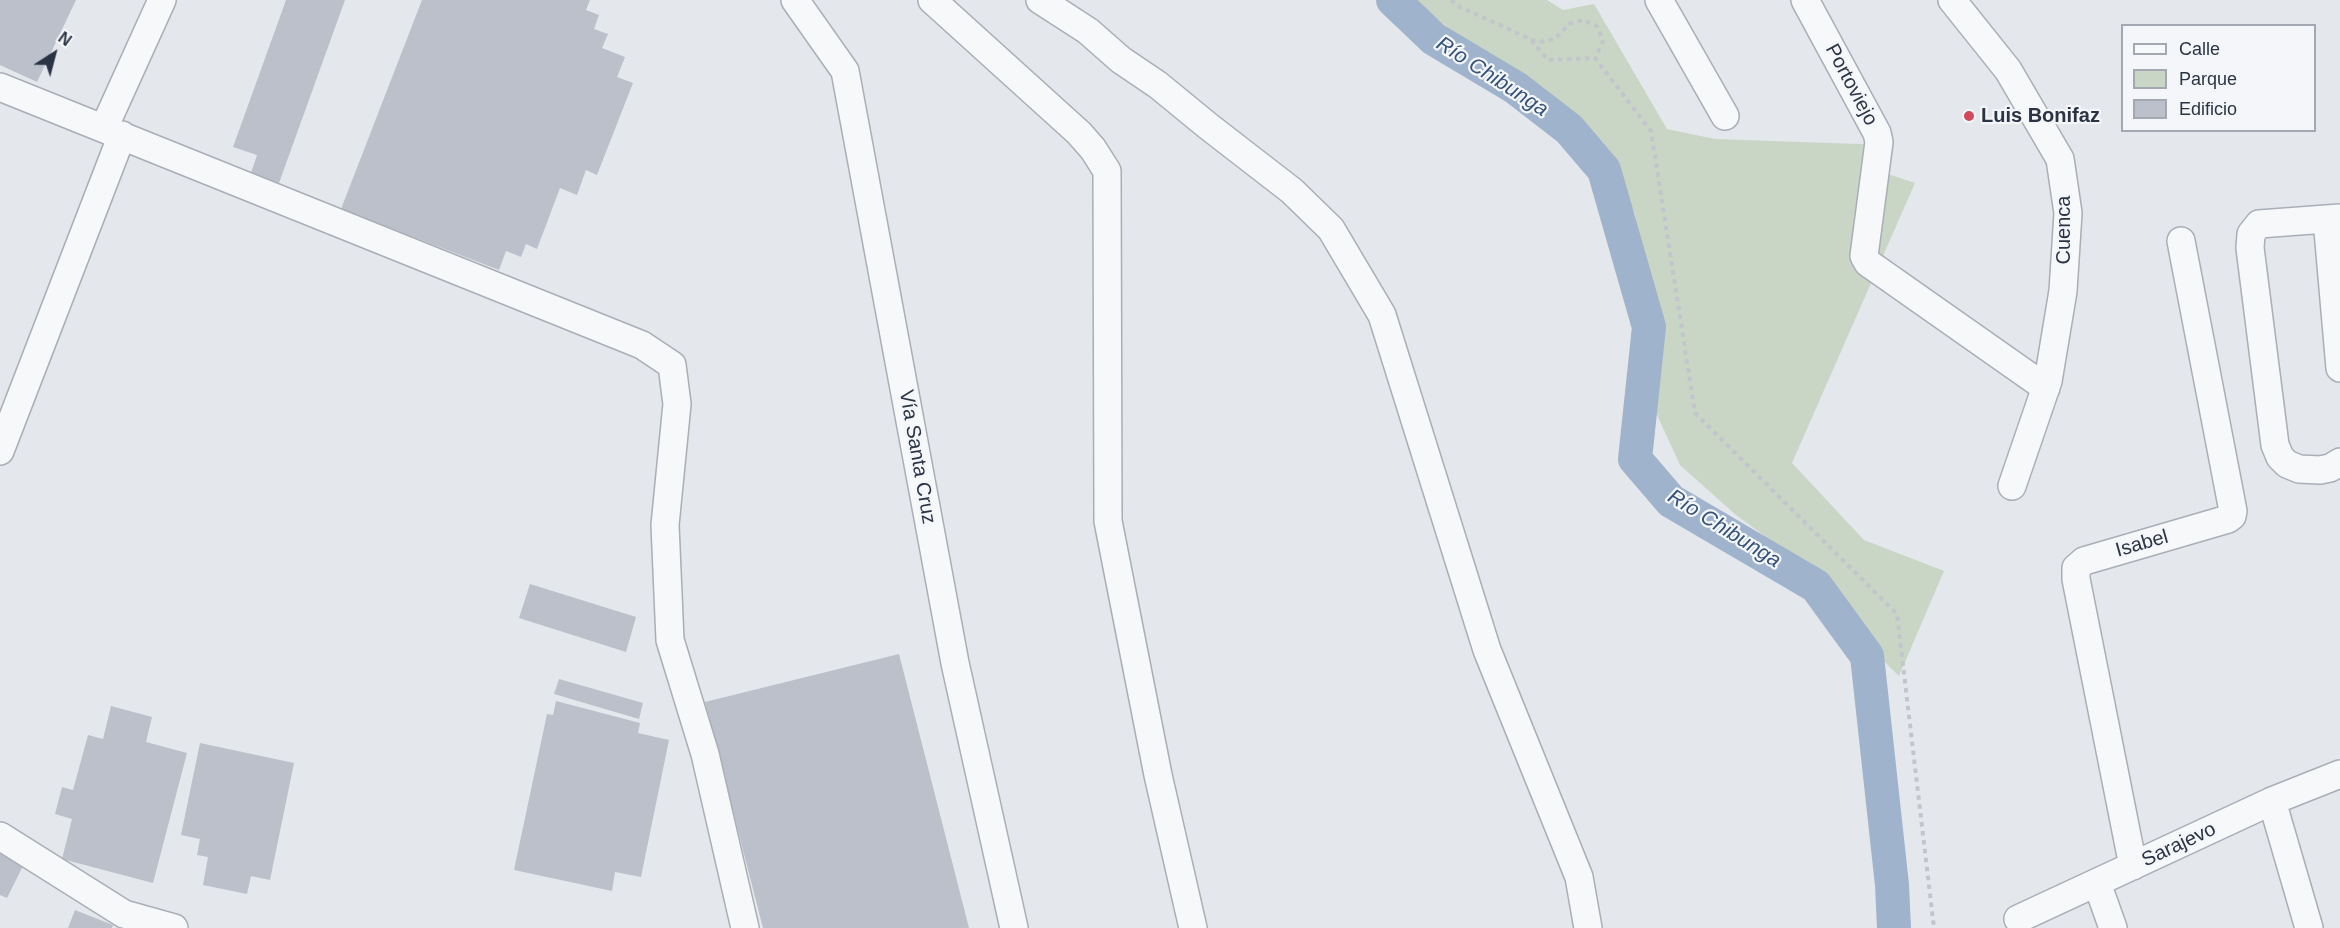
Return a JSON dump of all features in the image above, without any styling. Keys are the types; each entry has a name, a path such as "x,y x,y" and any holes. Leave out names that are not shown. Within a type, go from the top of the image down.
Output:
{"street":[{"path":"0,451 113,131 162,0"},
{"name":"Vía Santa Cruz","path":"795,0 845,70 955,663 1014,928"},
{"path":"932,0 1078,133 1093,149 1107,171 1108,520 1158,775 1193,928"},
{"path":"1040,0 1088,31 1121,60 1158,85 1293,191 1331,229 1382,315 1487,650 1579,877 1588,928"},
{"path":"1659,0 1725,116"},
{"name":"Portoviejo","path":"1805,0 1880,142 1864,256 1868,263 2046,388"},
{"name":"Cuenca","path":"1952,0 2008,70 2060,159 2068,213 2062,291 2046,388 2012,486"},
{"path":"0,87 642,345 672,365 677,404 665,525 670,640 705,754 746,928"},
{"path":"2340,368 2334,219 2259,224 2251,234 2250,248 2275,445 2280,457 2287,464 2299,469 2320,470 2330,468 2340,462"},
{"name":"Isabel","path":"2133,867 2076,579 2076,568 2084,561 2232,516 2233,511 2181,241"},
{"name":"Sarajevo","path":"2019,919 2272,801 2340,774"},
{"path":"2272,801 2309,928"},
{"path":"0,836 124,914 174,928"},
{"path":"2097,882 2113,928"}],"path":[{"path":"1451,0 1458,6 1540,42 1555,39 1569,24 1583,20 1597,26 1603,41 1595,58"},
{"path":"1530,39 1548,60 1595,58"},
{"path":"1595,58 1651,131 1695,413 1897,614 1934,928"}],"green space":[{"path":"1414,0 1547,0 1563,10 1594,4 1667,129 1715,139 1888,145 1882,172 1915,183 1792,463 1864,540 1944,571 1899,676 1867,645 1842,601 1789,554 1736,515 1680,465 1651,402 1649,297 1635,214 1605,151 1543,87 1463,40"}],"building":[{"path":"0,0 76,0 37,82 0,65"},
{"path":"286,0 345,0 279,183 251,173 257,155 233,147"},
{"path":"422,0 590,0 586,10 599,15 594,29 608,34 602,48 625,57 617,77 633,83 597,175 586,170 577,195 560,188 537,249 526,244 521,257 506,251 499,270 341,209"},
{"path":"530,584 636,617 626,652 519,618"},
{"path":"899,654 969,928 763,928 705,702"},
{"path":"559,679 643,703 639,719 554,694"},
{"path":"556,701 640,723 638,733 669,740 641,877 615,872 612,891 514,870 547,714 553,715"},
{"path":"111,706 152,717 146,742 187,753 153,883 62,859 72,819 55,814 62,787 73,790 88,735 103,739"},
{"path":"200,743 294,763 270,880 251,876 247,894 203,885 208,857 197,855 200,839 181,835"},
{"path":"0,849 25,862 7,898 0,895"},
{"path":"75,910 113,925 112,928 68,928"}],"waterway":[{"name":"Río Chibunga","path":"1393,0 1434,39 1516,88 1569,129 1604,170 1649,327 1635,459 1671,501 1816,586 1867,656 1892,885 1894,928"}],"place":[{"name":"Luis Bonifaz","path":"1969,116"}]}
